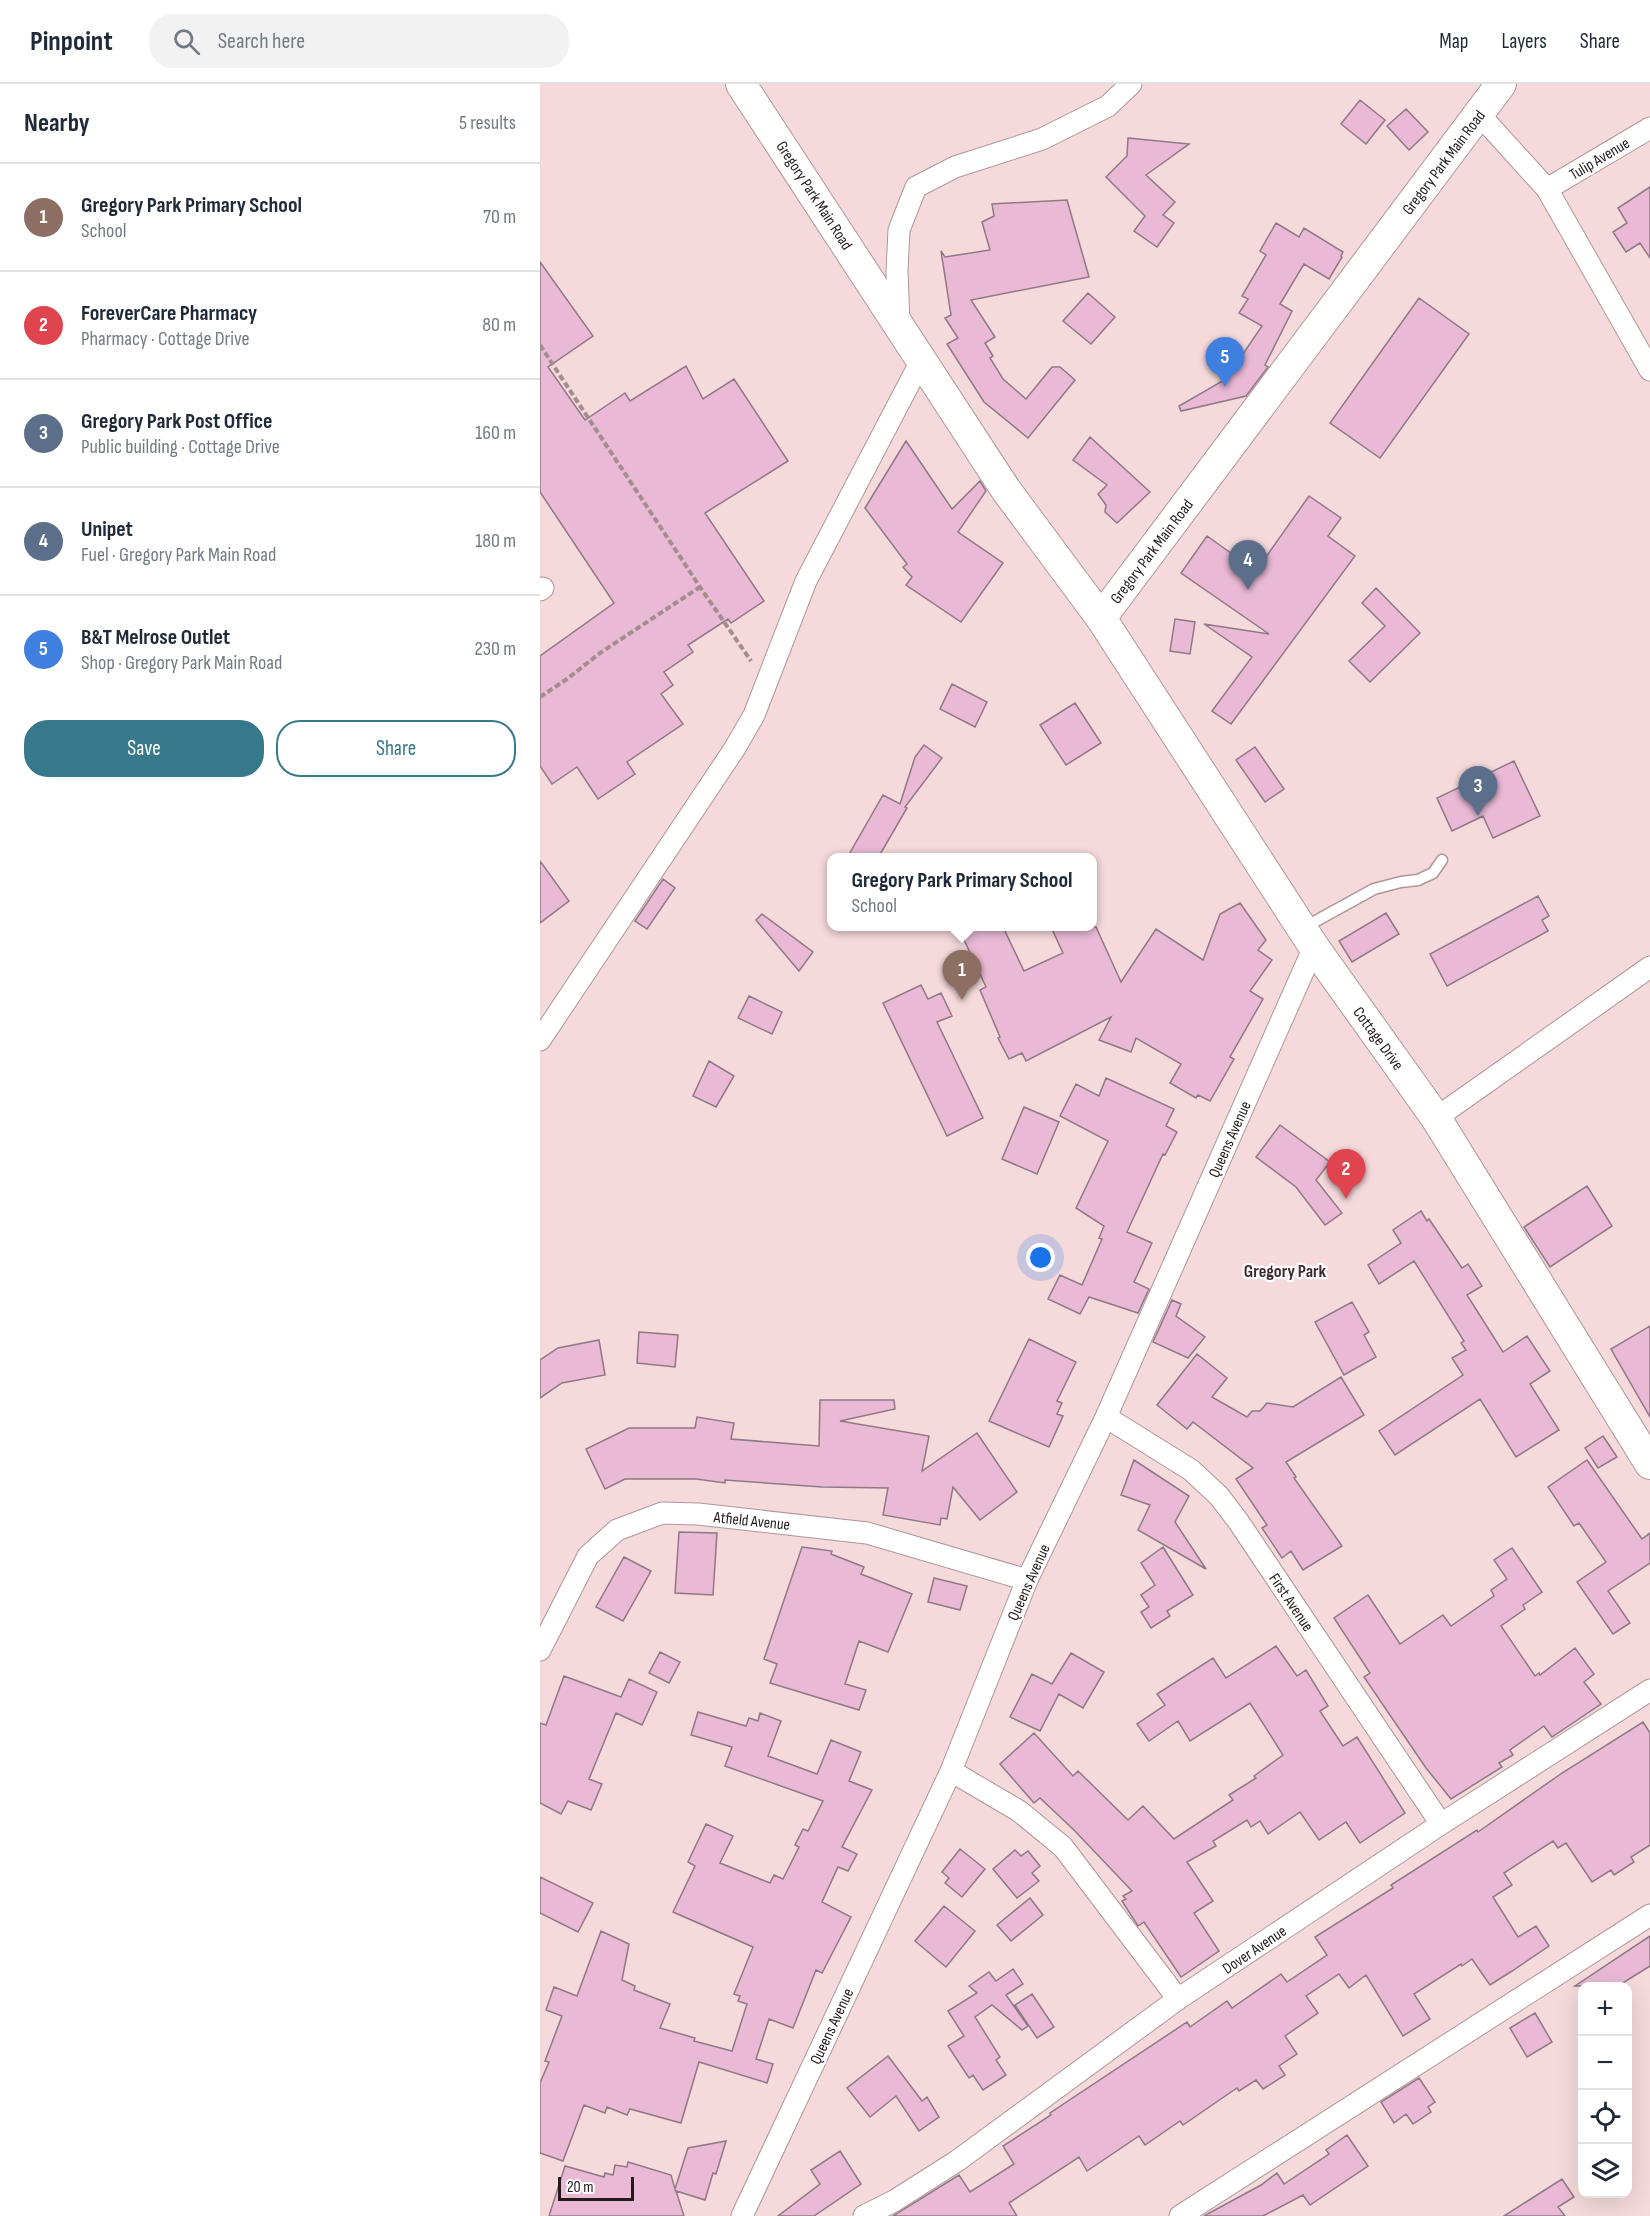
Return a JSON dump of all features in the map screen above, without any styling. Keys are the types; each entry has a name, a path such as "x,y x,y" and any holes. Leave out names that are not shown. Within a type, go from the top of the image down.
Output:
{"street":[{"name":"Gregory Park Main Road","path":"741,84 1006,490 1101,618 1501,84"},
{"path":"899,324 897,271 899,231 916,187 955,167 1042,139 1108,106 1131,84"},
{"path":"1479,114 1547,189 1650,370"},
{"name":"Tulip Avenue","path":"1547,189 1650,128"},
{"path":"540,1040 735,748 754,715 806,581 922,359"},
{"name":"Cottage Drive","path":"1101,618 1308,938 1436,1118 1650,1464"},
{"name":"Queens Avenue","path":"742,2216 951,1771 1027,1580 1106,1417 1308,938"},
{"path":"1436,1118 1650,967"},
{"name":"First Avenue","path":"1106,1417 1191,1470 1219,1496 1441,1824"},
{"name":"Atfield Avenue","path":"540,1650 588,1556 617,1530 662,1513 698,1514 867,1533 1027,1580"},
{"name":"Dover Avenue","path":"864,2216 894,2201 957,2161 1178,1999 1441,1824 1650,1690"},
{"path":"951,1771 1019,1811 1064,1847 1178,1999"},
{"path":"1180,2216 1650,1915"}],"lane":[{"path":"1308,938 1374,889 1418,880 1433,873 1442,860"}],"path":[{"path":"540,345 700,588 767,683"},
{"path":"540,697 600,653 700,588"}],"building":[{"path":"1360,100 1385,120 1366,144 1341,124"},
{"path":"1406,109 1428,132 1409,150 1387,126"},
{"path":"1128,138 1189,144 1146,175 1175,202 1163,215 1174,223 1157,247 1134,231 1145,216 1106,177 1127,156"},
{"path":"1650,187 1650,258 1640,243 1626,252 1613,232 1627,223 1618,208"},
{"path":"1067,200 1089,277 971,300 995,337 985,343 993,356 990,358 1003,379 1026,399 1052,367 1060,367 1075,380 1028,438 984,402 947,344 958,338 945,318 951,315 941,251 945,257 990,250 982,222 994,216 992,204"},
{"path":"1276,223 1299,237 1304,228 1343,252 1342,257 1329,279 1304,264 1280,304 1292,311 1265,365 1268,367 1246,396 1181,411 1179,406 1226,379 1262,326 1239,313 1248,299 1242,296 1266,255 1260,251"},
{"path":"540,262 593,336 548,367 585,420 625,393 630,401 686,366 703,399 734,379 788,461 705,513 764,601 731,623 728,619 688,645 693,652 664,672 673,685 661,694 683,724 627,762 635,774 598,799 577,767 552,784 540,766 540,656 614,603 540,492"},
{"path":"1088,293 1115,317 1091,344 1063,321"},
{"path":"1419,298 1469,334 1380,458 1330,423"},
{"path":"1090,437 1150,492 1117,523 1105,512 1106,505 1098,494 1107,485 1073,460"},
{"path":"906,441 952,509 980,481 986,491 958,532 1003,563 961,622 906,585 912,577 903,567 907,564 865,508"},
{"path":"1309,496 1341,518 1328,536 1355,556 1231,724 1212,711 1252,657 1204,624 1269,634 1181,573 1207,536 1256,571"},
{"path":"1376,588 1420,633 1370,682 1349,661 1385,626 1362,603"},
{"path":"1175,619 1195,622 1190,654 1170,651"},
{"path":"952,684 987,702 975,727 940,709"},
{"path":"1075,703 1101,743 1066,765 1040,725"},
{"path":"924,745 942,758 905,807 907,808 881,853 850,853 883,795 900,804 915,757"},
{"path":"1255,747 1284,789 1265,802 1236,760"},
{"path":"1514,761 1540,816 1493,838 1483,816 1452,831 1437,798"},
{"path":"540,861 569,901 540,923"},
{"path":"663,879 675,888 647,929 635,921"},
{"path":"1538,896 1549,916 1542,920 1548,931 1447,986 1430,954"},
{"path":"1240,903 1266,940 1258,950 1272,960 1250,991 1263,999 1230,1057 1234,1059 1210,1101 1198,1095 1196,1098 1170,1083 1181,1064 1136,1038 1131,1052 1099,1040 1111,1017 1026,1061 1022,1053 1009,1059 998,1038 1000,1037 980,990 986,987 960,931 1005,931 1024,971 1063,953 1053,931 1097,929 1121,982 1156,929 1203,960 1220,914"},
{"path":"1386,913 1399,934 1352,962 1339,941"},
{"path":"762,914 813,952 799,971 756,920"},
{"path":"921,985 928,999 941,993 952,1016 937,1022 983,1118 947,1136 883,1003"},
{"path":"749,996 782,1012 772,1034 738,1018"},
{"path":"709,1061 734,1076 716,1107 693,1096"},
{"path":"1106,1078 1174,1109 1166,1126 1177,1132 1165,1155 1163,1154 1127,1232 1152,1243 1134,1282 1149,1289 1138,1313 1089,1297 1080,1314 1048,1299 1060,1275 1082,1285 1102,1239 1099,1238 1104,1226 1076,1208 1108,1141 1060,1116 1076,1084 1099,1096"},
{"path":"1024,1107 1059,1122 1037,1174 1002,1159"},
{"path":"1280,1125 1330,1162 1316,1180 1342,1213 1325,1225 1296,1187 1256,1157"},
{"path":"1587,1186 1612,1226 1550,1267 1524,1227"},
{"path":"1421,1211 1427,1221 1429,1219 1462,1268 1468,1264 1482,1286 1467,1295 1503,1352 1527,1336 1550,1371 1530,1384 1559,1430 1516,1457 1480,1399 1395,1455 1379,1431 1463,1375 1452,1358 1466,1350 1461,1343 1464,1341 1414,1261 1379,1284 1368,1265 1401,1243 1393,1230"},
{"path":"1172,1300 1181,1304 1176,1316 1205,1337 1188,1358 1153,1342"},
{"path":"1352,1302 1369,1332 1364,1335 1376,1357 1344,1375 1315,1322"},
{"path":"1650,1326 1650,1417 1611,1349"},
{"path":"639,1332 678,1335 675,1367 637,1363"},
{"path":"1029,1339 1076,1362 1057,1401 1062,1403 1057,1414 1063,1416 1049,1447 989,1421"},
{"path":"599,1340 605,1375 562,1383 540,1398 540,1360 558,1348"},
{"path":"1197,1354 1227,1378 1212,1397 1247,1417 1252,1411 1260,1411 1267,1403 1293,1407 1341,1377 1364,1415 1286,1462 1296,1477 1294,1478 1342,1546 1303,1570 1291,1551 1282,1558 1262,1528 1267,1525 1236,1479 1253,1468 1193,1422 1187,1429 1157,1405"},
{"path":"820,1400 894,1400 895,1409 840,1421 929,1436 922,1471 977,1433 1017,1492 980,1520 953,1487 947,1519 941,1518 940,1525 883,1515 888,1488 822,1487 725,1480 725,1483 696,1479 625,1479 605,1489 586,1449 629,1428 695,1428 697,1417 734,1423 731,1439 819,1446"},
{"path":"1603,1436 1617,1457 1598,1468 1585,1448"},
{"path":"1134,1460 1189,1496 1175,1522 1206,1569 1138,1530 1150,1505 1121,1495"},
{"path":"1587,1460 1642,1539 1650,1533 1650,1563 1608,1591 1630,1623 1613,1634 1577,1582 1606,1562 1579,1523 1574,1526 1548,1487"},
{"path":"679,1532 717,1533 713,1595 675,1593"},
{"path":"802,1547 832,1551 831,1554 864,1567 861,1574 912,1594 888,1652 859,1641 845,1684 866,1690 859,1710 770,1683 777,1664 764,1659"},
{"path":"1163,1547 1193,1595 1167,1611 1170,1616 1151,1628 1141,1612 1149,1607 1141,1595 1155,1585 1141,1563"},
{"path":"1512,1548 1542,1592 1523,1605 1525,1609 1501,1626 1535,1676 1539,1673 1540,1675 1575,1648 1594,1674 1584,1682 1601,1704 1552,1737 1544,1726 1510,1750 1513,1755 1499,1763 1502,1767 1451,1799 1426,1768 1364,1677 1370,1673 1334,1618 1368,1595 1400,1644 1443,1615 1451,1626 1494,1596 1491,1590 1507,1579 1494,1560"},
{"path":"624,1557 651,1571 623,1621 596,1607"},
{"path":"934,1578 967,1586 960,1610 928,1602"},
{"path":"1276,1646 1297,1676 1306,1670 1328,1706 1320,1711 1343,1746 1357,1737 1405,1813 1360,1843 1346,1822 1319,1840 1300,1812 1268,1834 1260,1821 1251,1827 1247,1820 1213,1841 1216,1846 1187,1862 1213,1901 1194,1913 1219,1951 1181,1977 1144,1922 1138,1926 1122,1901 1126,1899 1123,1896 1132,1891 1040,1798 1034,1803 1000,1764 1034,1733 1073,1776 1078,1771 1128,1820 1143,1806 1174,1839 1233,1800 1229,1795 1256,1778 1254,1776 1283,1755 1250,1703 1190,1741 1178,1721 1149,1741 1137,1724 1165,1705 1157,1694 1213,1658 1226,1678"},
{"path":"660,1652 680,1662 669,1683 649,1673"},
{"path":"1071,1653 1104,1672 1083,1708 1059,1694 1040,1731 1010,1717 1032,1674 1052,1684"},
{"path":"564,1676 621,1697 629,1679 657,1692 642,1725 616,1713 589,1779 602,1784 591,1810 568,1801 561,1814 540,1803 540,1723 546,1725"},
{"path":"698,1712 746,1726 749,1718 758,1721 760,1713 781,1721 768,1756 817,1774 831,1740 861,1752 849,1781 872,1790 842,1847 857,1854 848,1871 838,1867 822,1902 851,1917 822,1973 816,1970 793,2028 769,2019 756,2059 773,2064 767,2083 699,2062 681,2123 630,2109 627,2115 607,2107 605,2113 584,2105 563,2161 540,2153 540,2083 549,2062 545,2061 562,2016 546,2010 554,1987 577,1996 601,1931 629,1944 622,1980 635,1986 634,1990 670,2004 660,2028 695,2038 694,2041 732,2051 747,2004 738,2001 740,1996 734,1994 753,1947 673,1912 695,1866 688,1862 706,1824 733,1836 720,1863 770,1883 774,1875 783,1879 799,1847 795,1845 803,1829 808,1831 823,1801 725,1766 732,1747 691,1735"},
{"path":"1643,1722 1650,1733 1650,1845 1631,1857 1634,1862 1614,1875 1611,1870 1592,1882 1566,1843 1558,1848 1553,1841 1504,1873 1512,1885 1493,1897 1518,1937 1536,1926 1549,1946 1512,1971 1490,1985 1472,1959 1462,1966 1461,1964 1414,1994 1430,2019 1403,2036 1366,1975 1349,1988 1339,1974 1306,1996 1318,2013 1285,2036 1297,2054 1279,2066 1285,2075 1263,2089 1256,2080 1239,2091 1237,2088 1183,2125 1180,2121 1145,2145 1139,2136 1087,2171 1079,2157 1009,2203 1017,2216 893,2216 959,2175 970,2192 1014,2164 1003,2146 1187,2022 1190,2027 1227,2001 1232,2008 1281,1974 1287,1982 1327,1955 1315,1937 1393,1888 1391,1885 1477,1830 1478,1832 1562,1773"},
{"path":"960,1849 985,1869 962,1897 945,1883 949,1878 942,1872"},
{"path":"1015,1850 1021,1856 1028,1851 1040,1866 1032,1873 1039,1881 1017,1898 993,1869"},
{"path":"540,1877 593,1903 578,1932 540,1913"},
{"path":"1030,1898 1043,1915 1011,1941 997,1925"},
{"path":"944,1906 975,1931 946,1967 915,1941"},
{"path":"1650,1936 1650,1966 1624,1982 1581,1982"},
{"path":"1013,1969 1023,1984 1006,1995 1028,2026 1022,2030 992,2005 975,2017 1000,2057 996,2060 1006,2075 983,2090 973,2075 969,2078 948,2046 964,2036 948,2011 977,1993 969,1986 989,1972 996,1981"},
{"path":"1032,1994 1054,2027 1037,2038 1015,2005"},
{"path":"1535,2013 1552,2042 1527,2057 1510,2028"},
{"path":"888,2056 922,2101 927,2097 939,2117 919,2131 896,2096 870,2117 847,2088"},
{"path":"1419,2078 1435,2102 1428,2107 1431,2112 1413,2124 1406,2114 1394,2123 1381,2102"},
{"path":"1347,2135 1368,2166 1310,2205 1303,2195 1263,2216 1204,2216 1261,2185 1277,2173 1284,2184 1329,2154 1326,2150"},
{"path":"726,2141 705,2200 676,2191 684,2216 549,2216 565,2166 604,2177 605,2173 613,2175 615,2165 627,2167 628,2162 671,2175 675,2189 688,2148"},
{"path":"840,2151 861,2184 814,2216 778,2216 820,2184 811,2170"},
{"path":"1562,2179 1574,2197 1558,2207 1565,2216 1504,2216"}],"place":[{"name":"B&T Melrose Outlet","path":"1225,387"},
{"name":"Unipet","path":"1248,590"},
{"name":"Gregory Park Post Office","path":"1478,816"},
{"name":"Gregory Park Primary School","path":"962,1000"},
{"name":"ForeverCare Pharmacy","path":"1346,1199"}],"district":[{"name":"Gregory Park","path":"1285,1271"}]}
